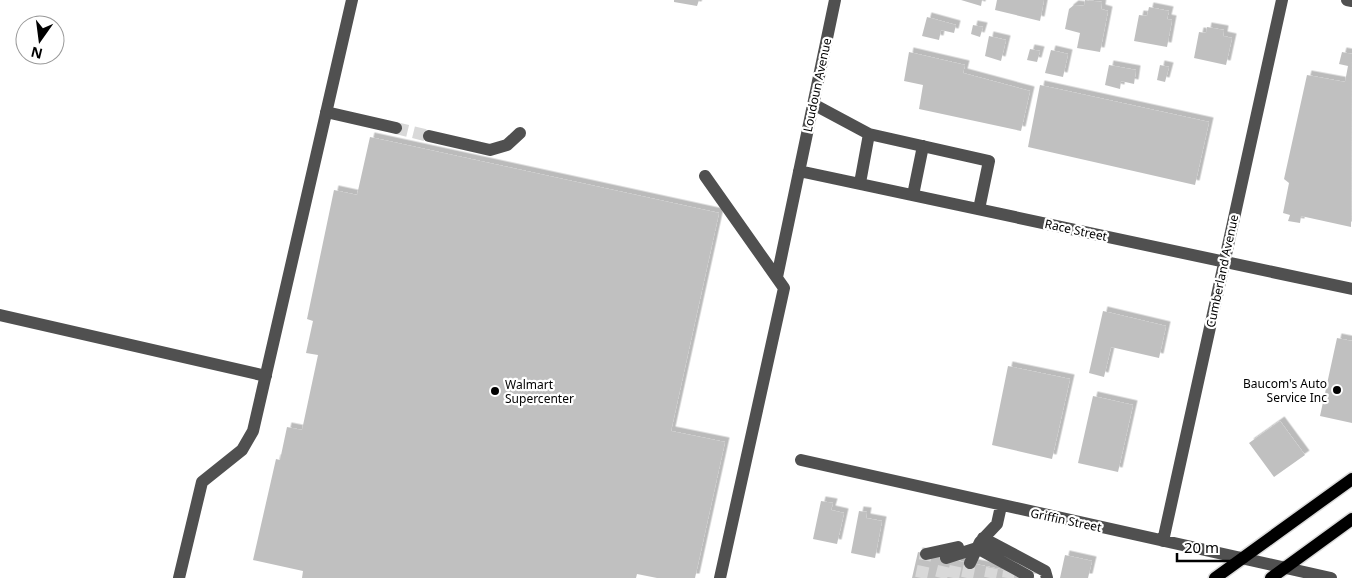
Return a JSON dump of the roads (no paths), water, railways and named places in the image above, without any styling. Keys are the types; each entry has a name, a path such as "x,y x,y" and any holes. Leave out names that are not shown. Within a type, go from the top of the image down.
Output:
{"main road":[{"path":"1215,578 1352,479"},
{"path":"1271,578 1352,519"}],"street":[{"path":"179,578 202,482 242,450 253,431 352,0"},
{"name":"Loudoun Avenue","path":"777,277 835,0"},
{"name":"Cumberland Avenue","path":"1163,541 1282,0"},
{"path":"1347,0 1352,1"},
{"path":"813,104 869,134 989,161 979,209"},
{"path":"326,112 396,128"},
{"path":"429,136 490,150 507,145 520,133"},
{"path":"860,184 869,134"},
{"path":"913,195 923,146"},
{"name":"Race Street","path":"799,171 1352,289"},
{"path":"705,176 784,288 720,578"},
{"path":"0,315 266,376"},
{"name":"Griffin Street","path":"801,460 1330,578"},
{"path":"970,563 980,543 996,524 1002,506"},
{"path":"951,559 980,543"},
{"path":"980,543 992,568"},
{"path":"980,543 1009,571"},
{"path":"980,543 1028,576"},
{"path":"926,554 980,543 1045,571 1047,578"}],"tunnel":[{"path":"396,128 429,136"},
{"path":"921,578 926,554"},
{"path":"941,578 946,558"},
{"path":"953,578 957,560"},
{"path":"967,578 970,563"},
{"path":"990,578 992,568"},
{"path":"1008,578 1009,571"}],"place":[{"name":"Baucom's Auto Service Inc","path":"1337,390"},
{"name":"Walmart Supercenter","path":"495,391"}]}
